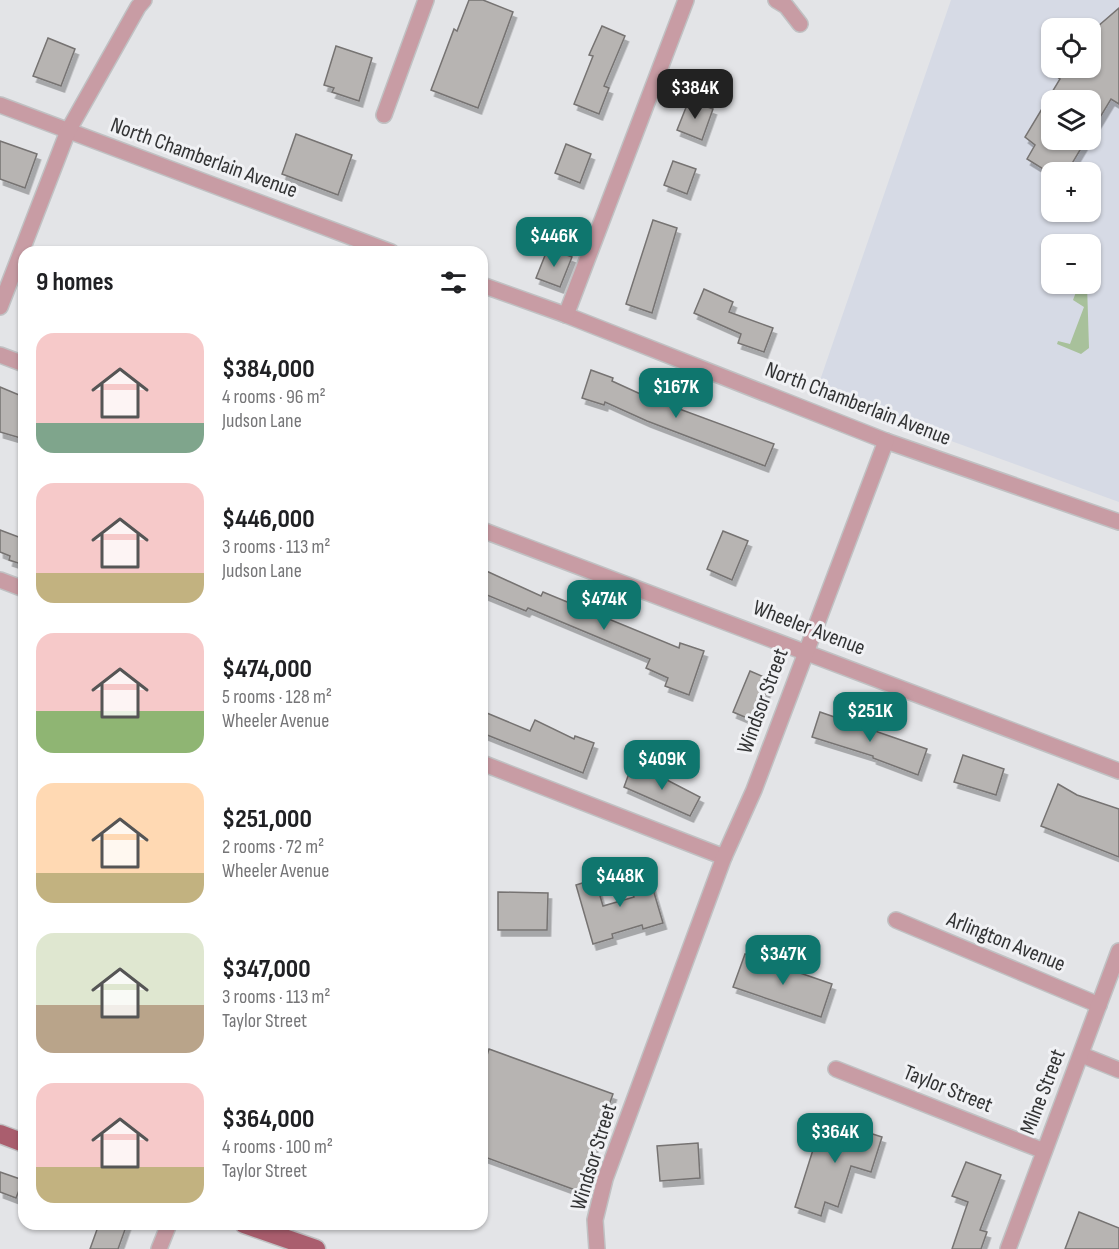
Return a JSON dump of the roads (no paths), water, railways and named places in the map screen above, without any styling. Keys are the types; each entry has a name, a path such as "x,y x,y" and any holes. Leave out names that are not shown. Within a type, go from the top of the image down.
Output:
{"main road":[{"path":"0,1134 18,1141"},
{"path":"261,1230 315,1249"}],"street":[{"path":"24,246 68,131 144,0"},
{"path":"384,115 426,0"},
{"path":"566,315 686,0"},
{"path":"776,0 786,6 800,24"},
{"name":"North Chamberlain Avenue","path":"0,105 376,246"},
{"path":"0,308 18,261"},
{"name":"North Chamberlain Avenue","path":"488,287 566,315 886,441 1119,522"},
{"path":"0,355 18,362"},
{"name":"Windsor Street","path":"597,1249 595,1220 606,1179 724,857 754,790 886,441"},
{"name":"Wheeler Avenue","path":"488,532 1119,771"},
{"path":"0,580 18,587"},
{"path":"488,765 724,857"},
{"name":"Arlington Avenue","path":"896,920 1099,1005"},
{"name":"Milne Street","path":"1008,1249 1119,951"},
{"path":"1082,1055 1119,1070"},
{"name":"Taylor Street","path":"836,1069 1044,1151"},
{"path":"159,1249 167,1230"}]}
